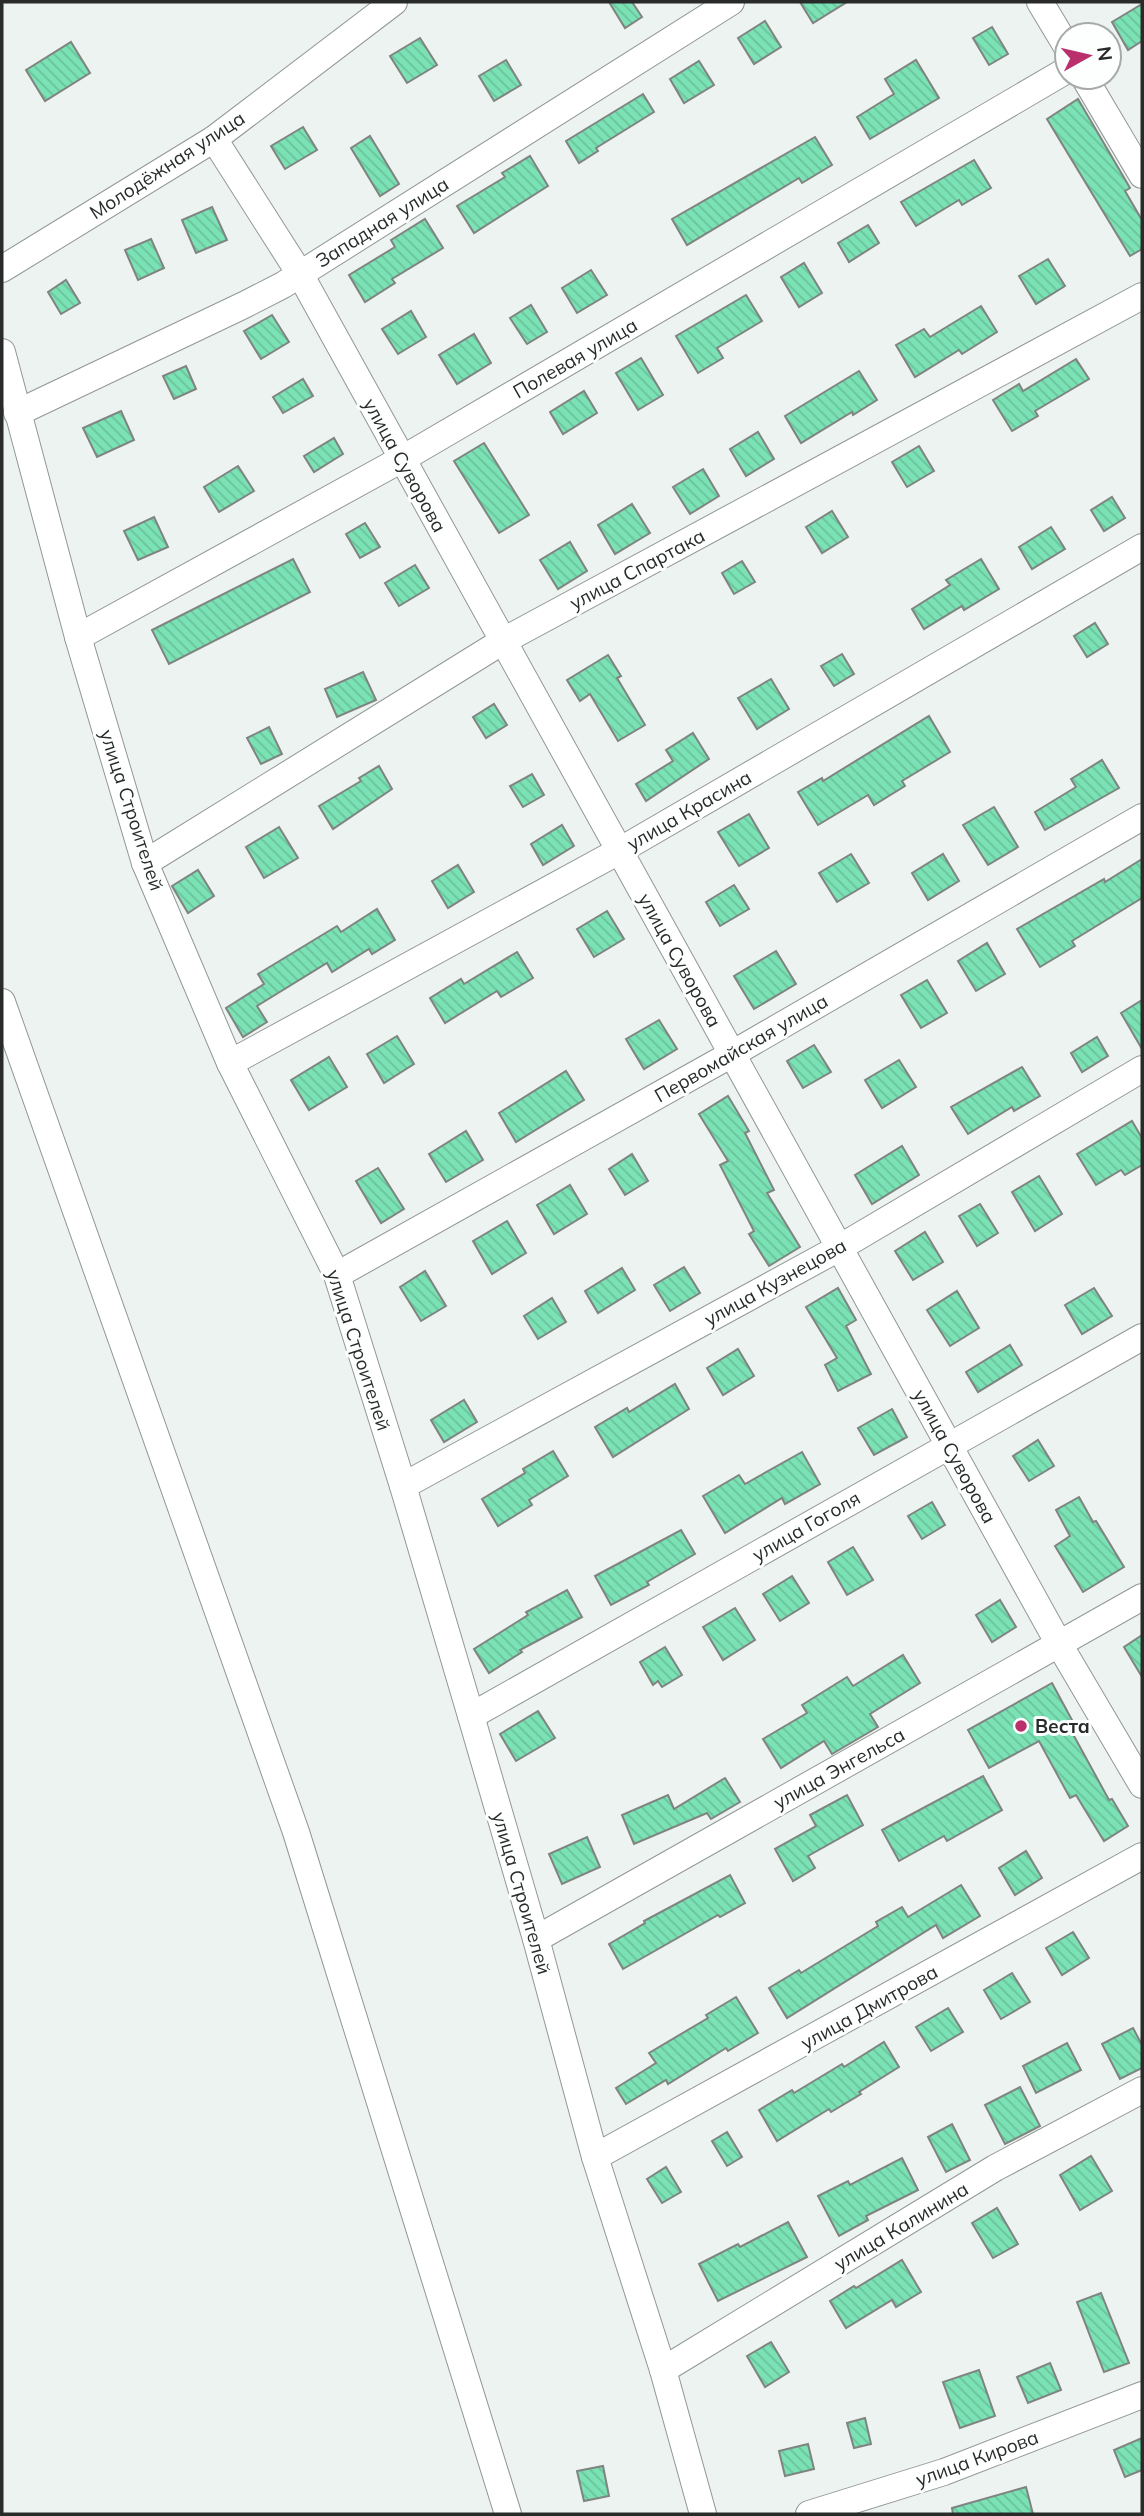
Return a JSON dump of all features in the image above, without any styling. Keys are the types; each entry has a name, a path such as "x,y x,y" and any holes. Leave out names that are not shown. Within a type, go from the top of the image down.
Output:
{"street":[{"name":"Молодёжная улица","path":"2,269 214,139 394,2"},
{"name":"Западная улица","path":"17,413 244,305 300,274 730,2"},
{"path":"1040,2 1053,24"},
{"name":"Полевая улица","path":"78,637 402,459 1053,78"},
{"path":"1092,91 1142,175"},
{"name":"улица Суворова","path":"214,139 300,274 1059,1644 1142,1785"},
{"name":"улица Спартака","path":"145,863 503,641 1142,296"},
{"name":"улица Строителей","path":"2,352 78,637 145,863 230,1063 337,1275 471,1716 536,1939 595,2157 663,2370 702,2514"},
{"name":"улица Красина","path":"230,1063 619,851 1142,547"},
{"name":"Первомайская улица","path":"337,1275 733,1054 1142,817"},
{"path":"2,1002 296,1832 508,2514"},
{"name":"улица Кузнецова","path":"403,1486 839,1248 1142,1069"},
{"name":"улица Гоголя","path":"471,1716 1142,1337"},
{"name":"улица Энгельса","path":"536,1939 1142,1597"},
{"name":"улица Дмитрова","path":"595,2157 1142,1856"},
{"name":"улица Калинина","path":"663,2370 995,2168 1142,2090"},
{"name":"улица Кирова","path":"809,2514 944,2472 1142,2395"}],"building":[{"path":"609,2 632,2 642,17 625,28"},
{"path":"800,2 847,2 813,23"},
{"path":"1142,4 1142,41 1128,50 1123,41 1123,21 1114,21"},
{"path":"765,21 781,47 754,64 738,38"},
{"path":"992,27 1008,54 989,65 973,38"},
{"path":"420,38 437,65 407,83 390,56"},
{"path":"71,42 90,73 45,101 26,70"},
{"path":"506,60 521,85 494,101 479,76"},
{"path":"916,60 939,98 870,139 857,117 894,94 885,79"},
{"path":"699,61 714,85 684,103 670,79"},
{"path":"643,94 654,112 596,148 598,151 579,163 566,141"},
{"path":"1078,99 1130,188 1125,191 1142,220 1142,249 1130,256 1047,119"},
{"path":"303,127 317,150 285,169 271,146"},
{"path":"370,136 399,184 380,196 351,148"},
{"path":"815,137 832,165 802,183 799,178 687,245 672,219"},
{"path":"530,156 548,186 474,233 457,206 505,177 502,173"},
{"path":"974,160 991,188 962,205 959,200 916,226 901,202"},
{"path":"212,207 227,240 196,253 182,220"},
{"path":"425,219 443,248 392,279 395,283 365,302 349,275 395,247 391,240"},
{"path":"868,225 879,243 849,262 838,243"},
{"path":"151,239 164,268 138,280 125,250"},
{"path":"1048,259 1065,286 1036,304 1019,276"},
{"path":"804,263 822,293 799,307 781,277"},
{"path":"591,270 607,295 577,313 562,288"},
{"path":"66,280 80,303 61,314 48,292"},
{"path":"746,295 762,321 717,348 723,358 698,373 676,336"},
{"path":"531,305 547,332 527,344 510,318"},
{"path":"981,306 997,332 962,354 959,350 915,377 896,345 924,329 930,337"},
{"path":"411,311 426,337 398,354 382,329"},
{"path":"272,315 289,342 261,359 244,331"},
{"path":"474,334 491,363 457,384 439,355"},
{"path":"641,358 663,395 638,410 616,373"},
{"path":"1076,359 1089,379 1035,411 1038,416 1012,431 993,400 1019,384 1023,391"},
{"path":"186,366 196,389 174,399 163,376"},
{"path":"859,371 877,400 801,443 785,416"},
{"path":"303,379 313,396 283,413 273,397"},
{"path":"584,391 597,413 563,434 550,412"},
{"path":"121,411 134,440 97,457 83,428"},
{"path":"758,432 774,459 746,476 730,449"},
{"path":"334,438 343,454 314,472 304,456"},
{"path":"484,443 529,515 499,533 454,461"},
{"path":"919,446 934,471 907,487 892,462"},
{"path":"238,466 254,491 219,512 204,487"},
{"path":"703,469 719,496 690,514 673,487"},
{"path":"1112,497 1125,518 1104,531 1091,510"},
{"path":"632,504 650,533 615,554 598,525"},
{"path":"832,511 848,537 822,553 806,527"},
{"path":"154,517 168,547 138,560 124,531"},
{"path":"365,523 380,547 360,558 346,534"},
{"path":"1051,527 1065,549 1032,569 1019,547"},
{"path":"570,542 587,571 558,589 540,560"},
{"path":"293,559 310,592 169,664 152,630"},
{"path":"981,559 999,589 964,610 962,606 924,629 912,609 950,585 946,580"},
{"path":"742,561 755,582 734,594 722,573"},
{"path":"415,565 429,588 399,606 385,583"},
{"path":"1095,623 1108,644 1087,657 1074,636"},
{"path":"842,654 854,674 834,686 821,666"},
{"path":"608,655 621,676 617,678 645,725 618,741 590,694 580,701 567,680"},
{"path":"363,672 376,700 337,717 325,689"},
{"path":"771,679 789,709 757,729 738,698"},
{"path":"494,704 507,725 486,738 473,717"},
{"path":"929,716 950,752 902,781 905,786 874,805 868,795 818,825 798,792 822,778 823,781"},
{"path":"269,727 282,754 261,764 247,738"},
{"path":"693,733 709,759 646,801 636,784 673,761 666,750"},
{"path":"1102,760 1119,788 1045,830 1035,812 1076,787 1071,779"},
{"path":"379,766 392,789 333,829 319,806 361,781 359,778"},
{"path":"532,774 544,795 523,807 510,786"},
{"path":"994,807 1018,847 988,865 963,825"},
{"path":"749,814 769,848 739,866 718,832"},
{"path":"562,825 574,846 543,865 531,844"},
{"path":"279,827 298,858 264,878 246,847"},
{"path":"851,854 869,883 837,902 819,873"},
{"path":"943,854 959,881 928,900 912,873"},
{"path":"1142,859 1142,898 1072,941 1075,946 1040,967 1017,929"},
{"path":"458,865 474,892 448,908 432,881"},
{"path":"198,870 214,896 188,913 172,886"},
{"path":"734,885 749,909 720,926 706,902"},
{"path":"377,909 395,940 372,954 369,949 332,972 327,963 257,1006 267,1022 243,1037 226,1008 264,984 258,974 337,926 341,932"},
{"path":"607,911 624,939 594,957 577,929"},
{"path":"987,943 1005,974 976,991 958,961"},
{"path":"776,951 796,984 754,1009 734,976"},
{"path":"517,952 533,978 501,997 497,991 445,1023 430,998 461,979 464,984"},
{"path":"927,980 947,1013 921,1028 901,995"},
{"path":"1142,1000 1142,1049 1121,1013"},
{"path":"659,1020 677,1049 644,1069 626,1039"},
{"path":"397,1036 414,1064 384,1083 367,1054"},
{"path":"1097,1037 1108,1056 1082,1072 1071,1053"},
{"path":"814,1045 831,1072 803,1088 787,1061"},
{"path":"329,1057 347,1087 309,1110 291,1080"},
{"path":"899,1060 916,1087 882,1108 865,1080"},
{"path":"1022,1067 1040,1096 1014,1111 1012,1107 968,1134 951,1107"},
{"path":"566,1071 584,1100 516,1142 499,1113"},
{"path":"728,1096 749,1131 745,1133 774,1190 767,1193 800,1247 769,1266 749,1234 754,1231 720,1165 728,1161 699,1114"},
{"path":"1132,1121 1142,1138 1142,1165 1125,1175 1121,1170 1096,1185 1077,1154"},
{"path":"466,1131 483,1160 446,1182 429,1154"},
{"path":"902,1146 919,1175 872,1204 855,1175"},
{"path":"632,1154 648,1181 625,1195 609,1169"},
{"path":"378,1168 404,1209 381,1223 356,1181"},
{"path":"1039,1176 1062,1214 1035,1231 1012,1192"},
{"path":"570,1185 587,1214 554,1234 537,1205"},
{"path":"980,1204 998,1233 977,1246 959,1216"},
{"path":"507,1221 526,1253 492,1274 473,1241"},
{"path":"925,1232 943,1262 913,1280 895,1251"},
{"path":"684,1267 700,1293 670,1311 654,1285"},
{"path":"622,1268 635,1290 598,1313 585,1291"},
{"path":"425,1271 446,1306 421,1321 400,1287"},
{"path":"838,1288 856,1320 846,1326 871,1374 838,1391 825,1365 837,1358 806,1307"},
{"path":"1094,1288 1112,1316 1082,1334 1065,1305"},
{"path":"957,1291 979,1328 950,1346 927,1310"},
{"path":"552,1298 566,1322 538,1339 524,1316"},
{"path":"1010,1345 1022,1365 978,1392 966,1372"},
{"path":"738,1349 754,1376 723,1395 707,1368"},
{"path":"675,1384 689,1409 613,1457 595,1427 627,1408 629,1412"},
{"path":"464,1400 477,1422 444,1442 431,1420"},
{"path":"892,1409 907,1437 874,1455 858,1428"},
{"path":"1038,1440 1054,1466 1029,1481 1013,1456"},
{"path":"553,1451 568,1476 529,1500 532,1505 498,1526 482,1499 525,1473 523,1469"},
{"path":"802,1452 820,1484 785,1504 782,1498 725,1533 703,1496 739,1475 745,1484"},
{"path":"1079,1497 1124,1567 1083,1592 1055,1546 1070,1536 1056,1510"},
{"path":"932,1502 945,1525 922,1539 908,1516"},
{"path":"681,1530 695,1554 647,1582 649,1585 611,1605 595,1576"},
{"path":"853,1547 873,1580 847,1595 828,1562"},
{"path":"792,1576 809,1603 780,1621 763,1594"},
{"path":"567,1590 582,1617 520,1650 522,1652 489,1673 474,1649 528,1615 526,1612"},
{"path":"1000,1600 1016,1627 992,1642 976,1615"},
{"path":"735,1608 755,1640 723,1660 703,1627"},
{"path":"1142,1635 1142,1677 1124,1647"},
{"path":"665,1647 682,1675 662,1687 658,1681 653,1685 640,1662"},
{"path":"903,1655 920,1683 870,1714 878,1727 832,1754 824,1741 781,1768 763,1739 807,1713 802,1705 847,1677 853,1686"},
{"path":"1052,1683 1073,1722 1068,1725 1109,1800 1112,1799 1128,1826 1104,1841 1076,1795 1070,1798 1039,1741 989,1768 968,1730"},
{"path":"538,1711 555,1738 516,1761 500,1734"},
{"path":"983,1776 1002,1810 947,1841 944,1836 899,1861 882,1830"},
{"path":"725,1778 740,1802 711,1819 707,1813 634,1844 622,1815 668,1795 674,1809"},
{"path":"847,1795 863,1825 808,1856 815,1868 793,1881 775,1849 816,1826 810,1815"},
{"path":"587,1837 600,1867 562,1884 549,1854"},
{"path":"1026,1851 1042,1878 1015,1895 999,1868"},
{"path":"730,1875 745,1903 720,1917 718,1915 623,1969 609,1944 645,1923 644,1921"},
{"path":"961,1885 980,1916 943,1938 936,1925 787,2018 769,1988 799,1970 801,1973 878,1926 876,1922 902,1907 908,1917"},
{"path":"1073,1932 1089,1958 1062,1975 1046,1948"},
{"path":"1012,1973 1030,2002 1001,2019 984,1990"},
{"path":"736,1997 758,2033 728,2051 726,2048 668,2084 666,2080 626,2104 616,2088 656,2063 649,2053 708,2018 706,2015"},
{"path":"948,2008 963,2032 931,2051 916,2027"},
{"path":"1133,2028 1142,2045 1142,2068 1120,2079 1102,2044"},
{"path":"884,2042 899,2067 859,2092 861,2094 831,2112 829,2109 777,2141 759,2110 842,2064 844,2067"},
{"path":"1067,2043 1081,2070 1036,2093 1023,2066"},
{"path":"1020,2087 1040,2126 1005,2144 985,2105"},
{"path":"952,2124 970,2160 946,2172 928,2137"},
{"path":"727,2132 742,2157 727,2166 712,2141"},
{"path":"1091,2156 1112,2191 1080,2210 1060,2175"},
{"path":"902,2158 918,2190 866,2216 868,2220 839,2236 818,2196 848,2181 850,2185"},
{"path":"666,2167 681,2192 662,2203 647,2179"},
{"path":"997,2208 1018,2244 993,2258 972,2223"},
{"path":"788,2222 807,2257 718,2301 699,2264 738,2244 740,2247"},
{"path":"902,2260 921,2292 896,2307 892,2300 846,2328 830,2301"},
{"path":"1101,2293 1129,2363 1104,2372 1077,2302"},
{"path":"771,2342 789,2372 765,2387 747,2356"},
{"path":"1050,2363 1061,2390 1028,2403 1017,2377"},
{"path":"979,2370 995,2416 960,2428 943,2382"},
{"path":"865,2418 871,2444 854,2448 847,2423"},
{"path":"1142,2438 1142,2470 1125,2477 1114,2450"},
{"path":"808,2444 814,2469 785,2476 779,2451"},
{"path":"603,2466 609,2496 584,2501 577,2471"},
{"path":"1026,2487 1033,2514 953,2514 952,2508"}],"place":[{"name":"Веста","path":"1021,1726"}]}
